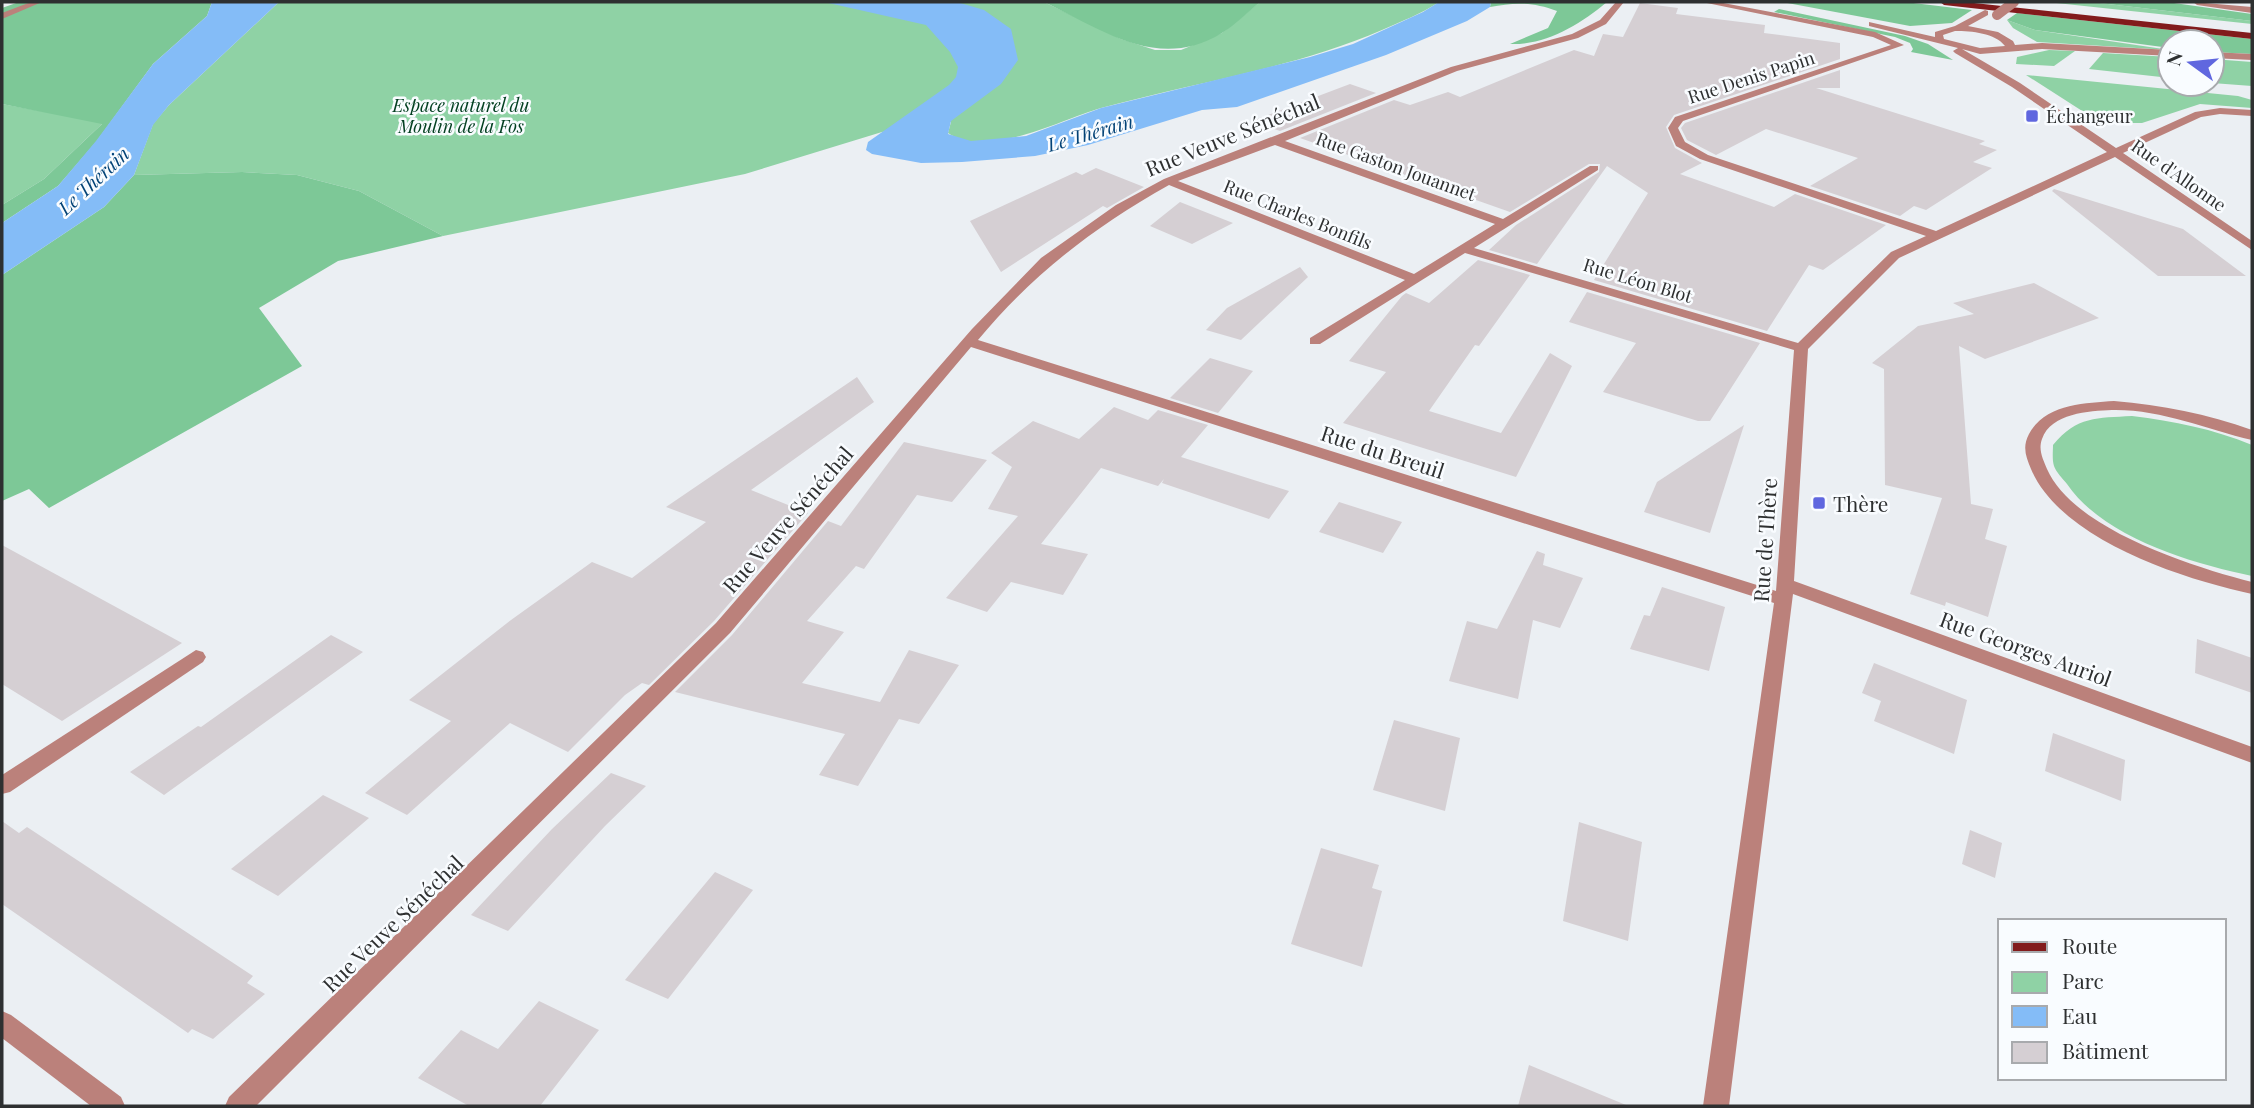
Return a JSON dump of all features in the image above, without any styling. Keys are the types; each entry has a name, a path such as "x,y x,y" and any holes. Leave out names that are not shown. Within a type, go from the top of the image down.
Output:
{"main road":[{"path":"1944,2 2252,36"},
{"path":"2012,2 2252,28"}],"street":[{"path":"2,16 38,2"},
{"name":"Rue Veuve Sénéchal","path":"238,1106 723,628 968,342 1016,289 1046,261 1121,208 1168,181 1441,74 1553,44 1585,32 1602,22 1620,2"},
{"name":"Rue Denis Papin","path":"1706,2 1875,35 1899,46 1679,119 1673,128 1680,144 1704,158 1937,236"},
{"path":"1943,41 1939,33 1968,24 2000,2"},
{"path":"1999,37 1990,25 2012,2"},
{"path":"2197,2 2252,10"},
{"path":"1852,19 1969,50 2055,47 2156,52"},
{"path":"1948,30 1973,30 1999,37 2010,43 2005,50"},
{"name":"Rue d'Allonne","path":"1943,41 2016,85 2252,246"},
{"name":"Rue d'Allonne","path":"2005,50 1996,60 1998,66 2016,85"},
{"path":"2226,56 2252,57"},
{"path":"1801,348 1885,264 1937,236 2199,114 2220,111 2252,113"},
{"name":"Rue Gaston Jouannet","path":"1275,141 1505,224"},
{"path":"1315,341 1594,168"},
{"name":"Rue Charles Bonfils","path":"1168,181 1415,279"},
{"name":"Rue Léon Blot","path":"1464,249 1801,348"},
{"name":"Rue du Breuil","path":"968,342 1784,592"},
{"name":"Rue de Thère","path":"1716,1106 1784,592 1801,348"},
{"path":"2252,435 2206,420 2155,410 2089,408 2071,411 2045,423 2037,432 2032,453 2036,466 2056,494 2103,531 2169,564 2252,587"},
{"name":"Rue Georges Auriol","path":"1784,592 2252,755"},
{"path":"2,786 196,657"},
{"path":"2,1023 112,1106"}],"green space":[{"path":"19,2 212,2 207,16 153,64 96,142 58,186 2,223 2,205 44,179 102,124 2,104 2,8"},
{"name":"Espace naturel du Moulin de la Fos","path":"279,2 1044,2 1121,39 1155,50 1181,50 1222,33 1260,2 1439,2 1382,30 1313,55 1101,108 1003,140 964,140 948,133 951,122 882,132 745,174 443,236 359,191 297,175 242,172 134,175 153,124 169,105"},
{"path":"1044,2 1260,2 1222,33 1198,44 1175,49 1131,43"},
{"path":"1491,2 1607,2 1562,32 1537,41 1510,44 1548,28 1557,11 1524,4 1490,7"},
{"path":"1782,2 1905,2 1972,10 1952,23 1910,26"},
{"path":"2047,2 2091,2 2252,21 2252,24"},
{"path":"2091,2 2167,2 2252,14 2252,21"},
{"path":"1779,9 1905,36 1928,44 1953,60 1911,52 1913,49 1910,43 1895,37 1774,12"},
{"path":"2017,13 2156,28 2156,46 2035,30 2007,20"},
{"path":"2007,20 2035,30 2156,49 2037,42 2013,28"},
{"path":"2226,36 2252,39 2252,54 2226,53"},
{"path":"2049,50 2075,51 2054,66 2016,64 2017,57"},
{"path":"2103,53 2156,56 2156,76 2089,69"},
{"path":"2226,60 2252,62 2252,86 2226,84"},
{"path":"2026,75 2156,88 2156,98 2226,98 2226,95 2252,100 2252,108 2200,104 2142,123 2119,123 2090,116"},
{"path":"2,104 103,123 44,179 2,205"},
{"path":"242,172 297,175 359,191 443,236 338,261 259,308 302,366 49,508 29,489 2,501 2,275 104,207 134,175"},
{"path":"2132,416 2193,426 2252,445 2252,576 2176,555 2126,533 2083,503 2058,473 2053,464 2053,445 2071,429 2088,420"}],"water":[{"name":"Le Thérain","path":"212,2 279,2 169,105 153,125 134,175 104,207 2,275 2,223 58,186 96,141 153,64 207,16"},
{"name":"Le Thérain","path":"824,2 957,2 984,10 1011,29 1018,60 1001,84 951,121 948,134 971,141 1026,136 1101,108 1310,57 1353,44 1439,2 1491,2 1490,7 1467,21 1386,55 1237,107 1202,110 1088,145 1035,156 921,163 872,154 866,150 868,142 949,85 956,77 958,67 950,52 926,25"}],"building":[{"path":"1640,3 1678,8 1676,14 1765,25 1764,33 1840,43 1840,59 1674,115 1666,127 1675,148 1702,163 1680,174 1774,207 1795,194 1886,225 1823,270 1809,265 1767,331 1594,280 1648,193 1607,166 1537,264 1489,250 1516,225 1599,172 1600,164 1589,164 1510,212 1300,138 1394,100 1410,105 1448,92 1460,97 1574,50 1594,56 1603,34 1623,37"},
{"path":"1840,70 1840,88 1816,88 1985,141 1979,144 1997,150 1973,162 1992,168 1926,210 1914,206 1900,216 1810,186 1858,158 1766,129 1716,155 1687,140 1681,128 1685,123"},
{"path":"1350,84 1376,93 1280,131 1252,121"},
{"path":"1096,168 1144,187 1107,208 1103,206 1001,272 970,221 1076,172 1082,175"},
{"path":"2054,189 2183,229 2246,276 2158,276 2052,191"},
{"path":"1180,202 1233,223 1192,244 1150,226"},
{"path":"1478,260 1530,275 1479,346 1475,345 1429,411 1501,433 1550,353 1572,366 1516,477 1343,423 1386,372 1349,361 1402,296 1406,293 1429,303"},
{"path":"1300,267 1308,277 1241,340 1206,330 1227,308"},
{"path":"2034,283 2099,318 1985,359 1959,346 1971,504 1993,509 1985,539 2007,546 1988,617 1946,602 1945,606 1910,594 1942,498 1885,485 1884,369 1872,363 1918,326 1974,314 1953,303"},
{"path":"1587,292 1760,343 1710,421 1698,421 1603,392 1636,343 1569,322"},
{"path":"1210,358 1253,371 1218,413 1170,398"},
{"path":"857,377 874,402 751,490 808,513 714,621 649,685 642,683 625,695 568,752 510,723 407,815 365,793 451,721 409,700 511,620 592,562 632,578 706,522 666,507"},
{"path":"1114,407 1148,420 1158,410 1208,425 1181,457 1289,491 1269,519 1162,483 1164,479 1158,486 1101,468 1041,544 1088,554 1063,595 1011,582 987,612 946,598 1018,516 988,509 1012,467 991,453 1033,421 1079,439"},
{"path":"1744,425 1710,533 1644,512 1657,482"},
{"path":"904,442 987,460 952,502 917,495 864,569 856,566 807,621 844,632 802,683 880,702 909,650 959,665 919,724 899,719 858,786 819,775 845,734 675,692 732,635 828,521 841,526"},
{"path":"1339,502 1402,522 1383,553 1319,532"},
{"path":"2,545 182,643 62,721 2,684"},
{"path":"1537,551 1545,554 1543,565 1583,578 1560,628 1533,620 1518,699 1449,681 1467,621 1497,629"},
{"path":"1662,587 1725,607 1709,671 1630,649 1644,615 1650,616"},
{"path":"331,635 363,652 164,795 130,772 198,726 201,727"},
{"path":"2197,639 2252,658 2252,693 2195,673"},
{"path":"1874,663 1967,700 1954,754 1874,721 1881,701 1862,693"},
{"path":"1394,720 1460,738 1445,811 1373,790"},
{"path":"2053,733 2125,760 2121,801 2045,771"},
{"path":"611,773 646,786 605,826 508,931 471,915 552,829"},
{"path":"323,795 369,818 278,896 231,869"},
{"path":"2,821 19,833 27,827 253,976 247,983 265,994 213,1039 192,1029 188,1033 2,904"},
{"path":"1579,822 1642,842 1628,941 1563,921"},
{"path":"1970,830 2002,843 1995,878 1962,864"},
{"path":"1321,848 1379,865 1372,888 1382,891 1362,967 1291,944"},
{"path":"715,872 753,890 668,999 625,980"},
{"path":"539,1001 599,1030 540,1106 469,1106 418,1078 461,1030 498,1049"},
{"path":"1529,1065 1626,1105 1626,1106 1518,1106"}],"place":[{"name":"Échangeur","path":"2032,116"},
{"name":"Thère","path":"1819,503"}]}
